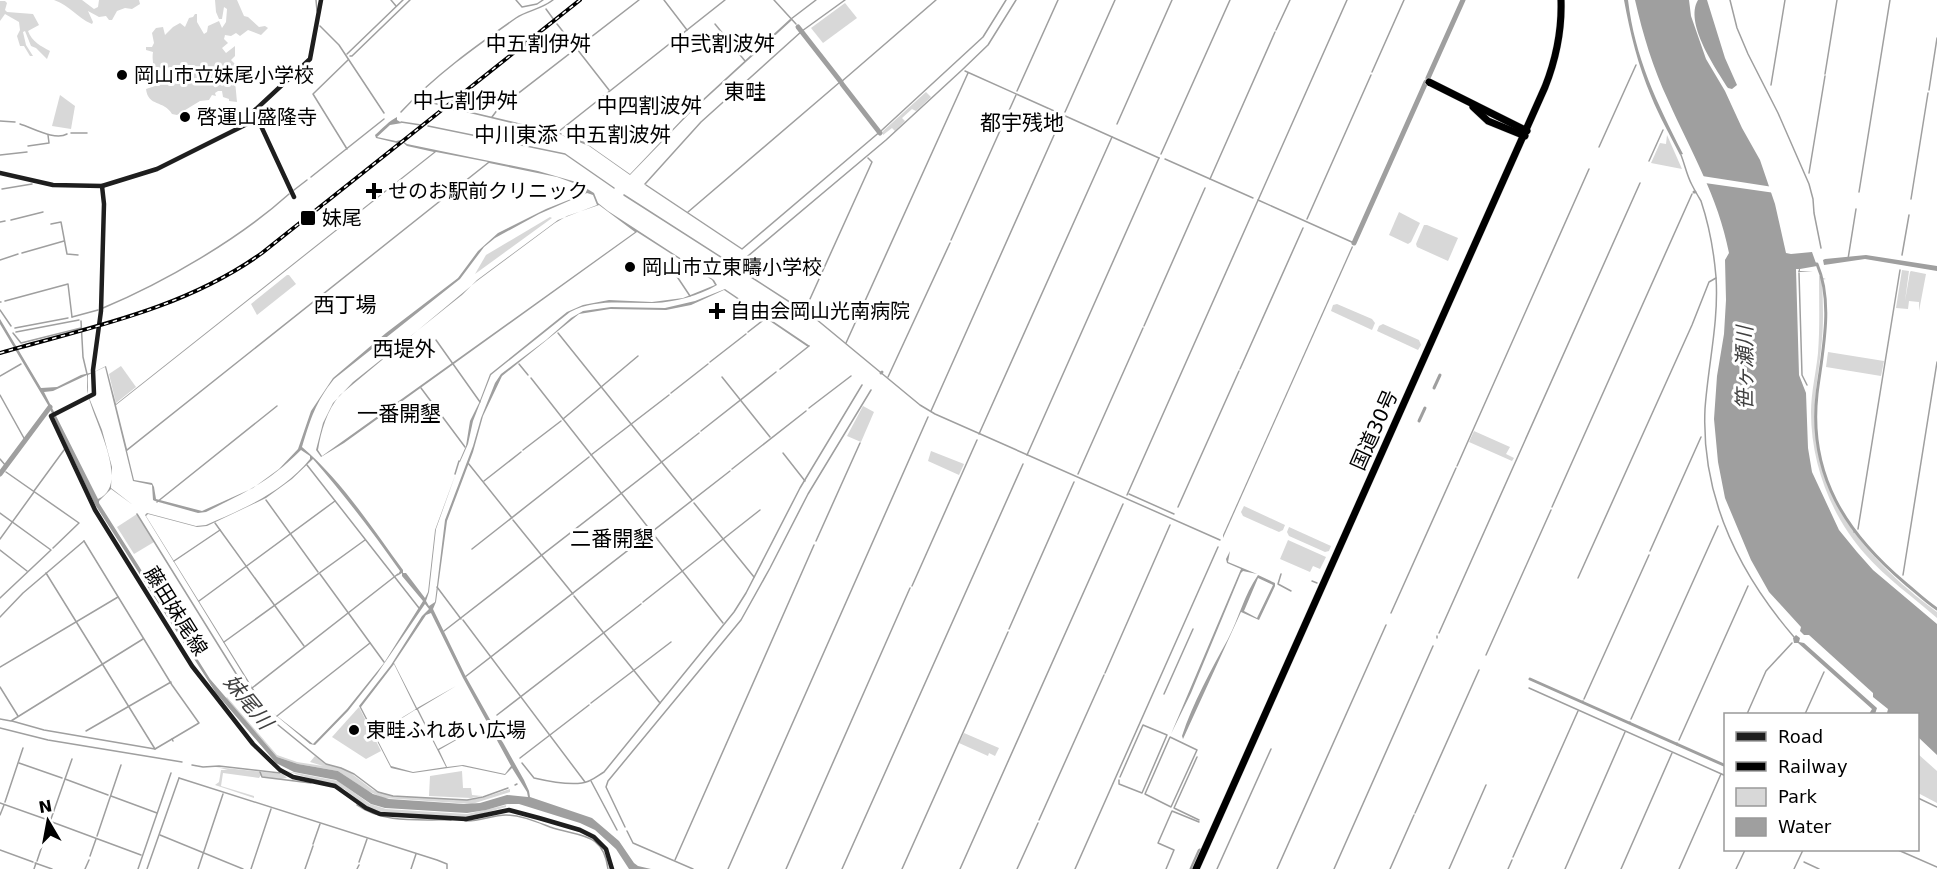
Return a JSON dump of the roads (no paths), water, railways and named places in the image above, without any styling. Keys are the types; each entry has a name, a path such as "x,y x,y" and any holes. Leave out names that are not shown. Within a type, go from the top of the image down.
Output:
{"highway":[{"name":"国道30号","path":"1199,869 1558,60 1564,31 1563,0"},
{"path":"1429,81 1462,98 1487,120 1526,133"}],"main road":[{"path":"294,197 257,119 255,109 310,59 321,0"},
{"path":"0,173 53,185 102,186 151,171 257,119"},
{"name":"藤田妹尾線","path":"102,186 104,207 101,308 93,373 94,394 51,416 95,510 192,666 263,755 280,770 293,777 335,786 366,808 380,814 466,819 509,810 560,824 586,832 598,840 606,849 612,869"}],"water":[{"path":"1624,0 1628,0 1636,41 1648,80 1683,154 1680,155 1646,84"},
{"name":"笹ヶ瀬川","path":"1635,0 1689,0 1691,16 1706,59 1760,160 1775,204 1786,253 1812,252 1817,266 1800,269 1800,271 1813,272 1798,272 1799,269 1796,269 1799,375 1806,393 1808,448 1812,472 1839,530 1857,552 1873,570 1937,624 1937,755 1919,738 1919,713 1887,713 1888,709 1873,697 1873,693 1809,635 1804,635 1800,631 1801,627 1769,592 1751,560 1725,498 1718,462 1714,419 1717,376 1724,334 1725,260 1729,253 1711,193 1663,88 1645,39"},
{"path":"1698,0 1707,0 1725,58 1737,85 1732,89 1728,88 1716,69 1698,33 1695,10"},
{"path":"790,19 792,20 689,114 630,175 589,146 561,135 583,141 630,174 689,112"},
{"path":"397,117 397,120 402,123 390,125 377,137 401,140 407,144 538,171 576,182 594,193 598,203 608,211 714,280 717,285 687,298 654,303 601,303 570,312 491,375 473,421 468,444 459,462 466,446 470,421 490,374 567,312 583,305 609,300 652,302 683,298 715,285 712,280 637,232 344,443 321,457 316,450 323,423 337,398 325,421 321,436 318,450 322,456 635,232 599,205 580,211 597,205 593,195 587,193 539,214 495,238 484,247 460,279 334,379 314,411 302,447 317,460 343,490 403,573 406,573 425,598 428,592 435,530 456,473 436,529 429,592 426,601 429,606 435,602 445,520 495,383 501,374 571,318 583,311 611,307 665,308 695,301 725,289 810,346 808,347 724,290 691,305 666,310 610,309 579,314 502,376 483,416 473,452 447,521 436,602 433,609 465,675 524,780 530,797 592,818 619,841 634,863 651,869 629,869 616,849 595,830 519,804 507,804 467,813 385,808 371,804 336,780 294,772 276,763 216,693 94,503 48,405 0,324 0,319 41,388 57,387 106,366 116,404 434,152 407,146 401,141 397,143 376,138 375,135","holes":["436,152 488,162 127,449 116,405","489,163 557,177 579,185 586,193 546,209 498,233 478,251 458,278 386,333 333,378 311,411 298,449 279,469 256,486 278,470 301,450 310,456 299,471 276,490 206,525 196,526 147,513 145,515 260,702 267,708 146,516 148,514 197,527 207,526 266,498 292,479 313,459 390,556 400,571 397,576 402,573 402,576 423,601 384,663 347,709 313,744 273,713 310,744 315,745 348,711 377,674 425,604 429,609 422,616 391,665 359,706 391,768 413,773 462,766 505,775 512,768 528,797 507,795 480,803 464,804 389,799 373,794 338,771 298,764 277,757 210,679 99,503 111,489 133,505 111,488 112,467 102,430 89,397 111,466 111,480 107,491 98,499 44,392 53,391 87,375 88,394 88,375 105,367 133,481 152,485 155,501 198,513 206,512 249,490 202,511 156,499 152,483 134,480 127,451","431,613 511,766 505,774 463,765 447,767 439,750 479,727 438,749 418,709 456,686 417,708 394,663 426,615","394,664 416,709 375,734 361,707","417,710 446,767 413,772 391,766 375,735"]},
{"path":"564,218 471,286 477,280 558,220"},
{"path":"1353,247 1223,538 1223,535"},
{"path":"1866,255 1937,266 1937,271 1865,259 1824,265 1823,260"},
{"path":"417,331 343,393 353,382"},
{"path":"1230,551 1228,562 1257,574 1243,571 1241,573 1191,693 1171,734 1241,569 1227,563 1226,559"},
{"path":"1258,575 1275,583 1275,586 1259,620 1241,612 1183,739 1186,724 1197,699 1232,631","holes":["1258,578 1273,585 1257,618 1244,611"]},
{"path":"1796,635 1800,638 1799,642 1804,643 1877,708 1875,713 1870,713 1872,709 1798,643 1794,643 1793,638"}],"waterway":[{"path":"316,0 317,11"},
{"path":"391,0 396,6"},
{"path":"347,54 403,0"},
{"path":"350,56 410,0"},
{"path":"516,0 522,7 537,4 543,0"},
{"path":"401,112 441,74 486,39 521,15 553,0"},
{"path":"492,117 498,109 639,0"},
{"path":"664,0 687,30"},
{"path":"558,132 725,0"},
{"path":"774,0 796,24"},
{"path":"791,19 816,0"},
{"path":"645,184 701,122 802,31 845,0"},
{"path":"841,82 936,0"},
{"path":"646,185 742,249 882,130 983,37 1006,0"},
{"path":"737,267 886,140 962,70 988,45 1016,0"},
{"path":"1017,91 1058,0"},
{"path":"1065,112 1115,0"},
{"path":"1117,124 1172,0"},
{"path":"1161,154 1230,0"},
{"path":"1276,30 1290,0"},
{"path":"1127,495 1347,0"},
{"path":"1372,72 1404,0"},
{"path":"1428,78 1463,0"},
{"path":"1730,0 1737,28 1748,54 1778,113 1809,184 1821,248"},
{"path":"1771,85 1785,0"},
{"path":"1825,74 1837,0"},
{"path":"1859,192 1890,0"},
{"path":"546,9 554,20"},
{"path":"557,24 576,48"},
{"path":"715,24 745,61"},
{"path":"320,26 339,45 384,113"},
{"path":"798,27 841,82"},
{"path":"1210,179 1275,32"},
{"path":"1929,90 1937,38"},
{"path":"577,49 609,90"},
{"path":"347,149 313,94 348,60"},
{"path":"1599,147 1636,65"},
{"path":"965,71 1159,158"},
{"path":"846,343 968,73"},
{"path":"1307,219 1371,75"},
{"path":"1809,173 1825,76"},
{"path":"688,212 840,82"},
{"path":"1354,243 1426,82"},
{"path":"842,84 880,133"},
{"path":"1911,199 1928,93"},
{"path":"951,240 1016,95"},
{"path":"417,99 445,106"},
{"path":"449,110 456,109 561,134"},
{"path":"931,411 1063,115"},
{"path":"311,177 384,119"},
{"path":"0,121 15,122"},
{"path":"401,122 421,125"},
{"path":"20,124 50,135 67,134"},
{"path":"428,126 565,154 614,188"},
{"path":"1649,161 1663,130"},
{"path":"71,133 87,133"},
{"path":"28,146 49,143 48,135"},
{"path":"979,434 1112,137"},
{"path":"0,155 27,152"},
{"path":"1681,155 1704,210 1716,277 1715,327 1705,409 1705,441 1709,472 1727,532 1741,560 1756,587 1794,637"},
{"path":"805,310 872,162 868,158"},
{"path":"1027,455 1159,158"},
{"path":"1165,159 1253,198"},
{"path":"1457,466 1589,169"},
{"path":"294,190 307,180"},
{"path":"1439,633 1640,183"},
{"path":"2,189 32,184"},
{"path":"1144,326 1205,188"},
{"path":"103,308 151,286 201,258 248,227 289,194"},
{"path":"1552,507 1692,194"},
{"path":"624,195 738,268"},
{"path":"1258,200 1354,243"},
{"path":"1848,259 1856,209"},
{"path":"11,220 43,212"},
{"path":"1902,255 1909,215"},
{"path":"0,222 5,221"},
{"path":"51,224 61,222 67,254 78,255"},
{"path":"1240,369 1303,228"},
{"path":"22,253 64,241"},
{"path":"888,377 950,243"},
{"path":"0,260 18,254"},
{"path":"675,257 668,263 690,296"},
{"path":"1814,264 1817,264 1822,279 1826,311 1816,423 1825,476 1835,500 1865,544 1905,583 1937,609"},
{"path":"740,270 816,319 920,405 935,414 1220,540"},
{"path":"1858,529 1900,270"},
{"path":"1799,273 1802,375 1807,385"},
{"path":"1578,578 1692,325 1709,282 1716,278"},
{"path":"5,301 68,284 72,317"},
{"path":"0,310 11,326"},
{"path":"72,317 98,310"},
{"path":"15,328 68,318"},
{"path":"748,332 766,318"},
{"path":"16,332 79,320"},
{"path":"81,321 83,357 87,374"},
{"path":"13,333 21,343 81,328"},
{"path":"1078,474 1143,328"},
{"path":"558,333 692,500"},
{"path":"710,362 746,334"},
{"path":"436,340 480,402"},
{"path":"780,369 809,346"},
{"path":"563,419 638,356"},
{"path":"1903,575 1937,362"},
{"path":"0,376 21,364"},
{"path":"519,364 528,375"},
{"path":"671,393 708,364"},
{"path":"1178,507 1239,371"},
{"path":"701,431 776,372"},
{"path":"1434,388 1440,375"},
{"path":"809,408 851,376"},
{"path":"722,377 770,437"},
{"path":"531,378 723,623"},
{"path":"522,763 534,778 564,783 585,782 604,772 734,612 800,488 862,385"},
{"path":"421,388 465,447"},
{"path":"625,827 606,787 608,781 741,620 808,494 871,390"},
{"path":"0,395 25,440"},
{"path":"591,455 669,395"},
{"path":"157,502 277,406"},
{"path":"0,474 50,407"},
{"path":"1419,421 1425,408"},
{"path":"732,469 806,411"},
{"path":"728,869 928,417"},
{"path":"523,450 561,421"},
{"path":"444,631 699,433"},
{"path":"1650,551 1701,437"},
{"path":"912,586 977,440"},
{"path":"816,541 860,443"},
{"path":"34,491 64,450"},
{"path":"484,481 521,452"},
{"path":"783,453 805,481"},
{"path":"472,549 589,457"},
{"path":"0,459 6,466"},
{"path":"455,474 459,461"},
{"path":"468,463 512,518"},
{"path":"842,869 1023,464"},
{"path":"307,465 419,608"},
{"path":"1391,613 1456,468"},
{"path":"465,677 730,471"},
{"path":"6,472 79,523 53,548"},
{"path":"1009,629 1074,482"},
{"path":"0,539 34,492"},
{"path":"1129,494 1174,514"},
{"path":"266,500 318,572"},
{"path":"199,601 335,501"},
{"path":"694,503 754,577"},
{"path":"960,869 1123,504"},
{"path":"643,602 760,510"},
{"path":"1486,655 1551,510"},
{"path":"0,513 51,550 0,598"},
{"name":"妹尾川","path":"137,514 240,680"},
{"path":"513,520 573,594"},
{"path":"215,523 304,646"},
{"path":"1105,673 1170,525"},
{"path":"1631,719 1718,526"},
{"path":"174,561 220,530"},
{"path":"224,642 365,540"},
{"path":"84,541 172,685 199,723 172,739 173,741"},
{"path":"0,617 23,593 84,541"},
{"path":"675,860 814,545"},
{"path":"1075,869 1218,547"},
{"path":"0,550 27,571"},
{"path":"1584,699 1649,555"},
{"path":"46,573 155,749"},
{"path":"320,574 384,662"},
{"name":"妹尾川","path":"252,688 398,574"},
{"path":"1281,574 1278,584 1291,591"},
{"path":"1312,581 1317,583"},
{"path":"1679,740 1748,586"},
{"path":"437,587 461,619"},
{"path":"786,869 910,588"},
{"path":"574,596 660,703"},
{"path":"0,667 118,597"},
{"path":"497,715 641,604"},
{"path":"463,620 585,782"},
{"path":"1277,869 1386,625"},
{"path":"1164,694 1193,629"},
{"path":"902,869 1008,632"},
{"path":"0,719 11,721 143,639"},
{"path":"591,703 671,642"},
{"name":"妹尾川","path":"277,716 370,643"},
{"path":"1747,713 1766,671 1792,643"},
{"path":"1334,869 1433,646"},
{"path":"1415,813 1479,670"},
{"path":"1805,713 1824,672"},
{"path":"1039,820 1104,675"},
{"path":"1530,679 1724,765"},
{"path":"86,731 171,682"},
{"name":"妹尾川","path":"243,686 261,711 326,764 354,774 378,792 393,796 467,800 508,788"},
{"path":"0,687 18,716"},
{"path":"1529,688 1724,775"},
{"path":"520,758 589,705"},
{"path":"1513,857 1578,711"},
{"path":"12,721 44,730 155,749 172,739"},
{"path":"1119,780 1119,784 1142,793 1167,735 1143,725 1120,777"},
{"path":"0,728 48,740 182,762"},
{"path":"1565,869 1625,732"},
{"path":"1170,737 1197,750 1171,807 1145,794 1170,737"},
{"path":"5,802 23,748"},
{"path":"1217,869 1271,749"},
{"path":"1621,869 1672,753"},
{"path":"1197,757 1174,808 1199,820"},
{"path":"51,819 72,759"},
{"path":"19,763 62,778"},
{"path":"97,836 121,765"},
{"path":"192,765 280,773"},
{"path":"260,772 262,777 311,783"},
{"path":"138,869 171,773"},
{"path":"1679,869 1721,774"},
{"path":"179,778 437,860 447,864 447,869"},
{"path":"147,869 179,778"},
{"path":"65,779 108,795"},
{"path":"591,781 617,830"},
{"path":"1449,869 1486,785"},
{"path":"198,869 223,794"},
{"path":"111,796 157,813"},
{"path":"1919,798 1937,807"},
{"path":"0,803 48,820"},
{"path":"0,815 4,805"},
{"path":"357,805 367,811 390,818 451,820"},
{"path":"251,869 271,809"},
{"path":"1166,869 1174,850 1158,843 1172,811 1199,822"},
{"path":"465,821 512,815 580,835 595,842 601,848 608,869"},
{"path":"1390,869 1414,815"},
{"path":"43,841 50,822"},
{"path":"52,822 141,855"},
{"path":"1017,869 1038,823"},
{"path":"313,844 320,824"},
{"path":"627,831 633,843 693,869"},
{"path":"160,835 243,869"},
{"path":"90,856 96,839"},
{"path":"359,862 367,839"},
{"path":"37,861 42,846"},
{"path":"305,869 313,846"},
{"path":"0,850 33,862"},
{"path":"1192,869 1200,851"},
{"path":"1736,869 1745,851"},
{"path":"1794,869 1803,851"},
{"path":"1900,851 1937,867"},
{"path":"411,869 416,854"},
{"path":"85,869 89,860"},
{"path":"1508,869 1512,860"},
{"path":"1804,862 1819,869"},
{"path":"35,863 52,869"},
{"path":"34,869 36,863"},
{"path":"357,869 359,865"}],"railway":[{"path":"0,353 136,314 201,289 232,272 262,253 580,0"}],"place":[{"name":"岡山市立妹尾小学校","path":"122,75"},
{"name":"啓運山盛隆寺","path":"185,117"},
{"name":"せのお駅前クリニック","path":"374,191"},
{"name":"妹尾","path":"308,218"},
{"name":"岡山市立東疇小学校","path":"630,267"},
{"name":"自由会岡山光南病院","path":"717,311"},
{"name":"東畦ふれあい広場","path":"354,730"}],"district":[{"name":"中五割伊舛","path":"538,44"},
{"name":"中弐割波舛","path":"722,44"},
{"name":"東畦","path":"745,92"},
{"name":"中七割伊舛","path":"465,101"},
{"name":"中四割波舛","path":"649,106"},
{"name":"都宇残地","path":"1022,123"},
{"name":"中川東添","path":"516,135"},
{"name":"中五割波舛","path":"618,135"},
{"name":"西丁場","path":"345,305"},
{"name":"西堤外","path":"404,349"},
{"name":"一番開墾","path":"399,414"},
{"name":"二番開墾","path":"612,539"}]}
